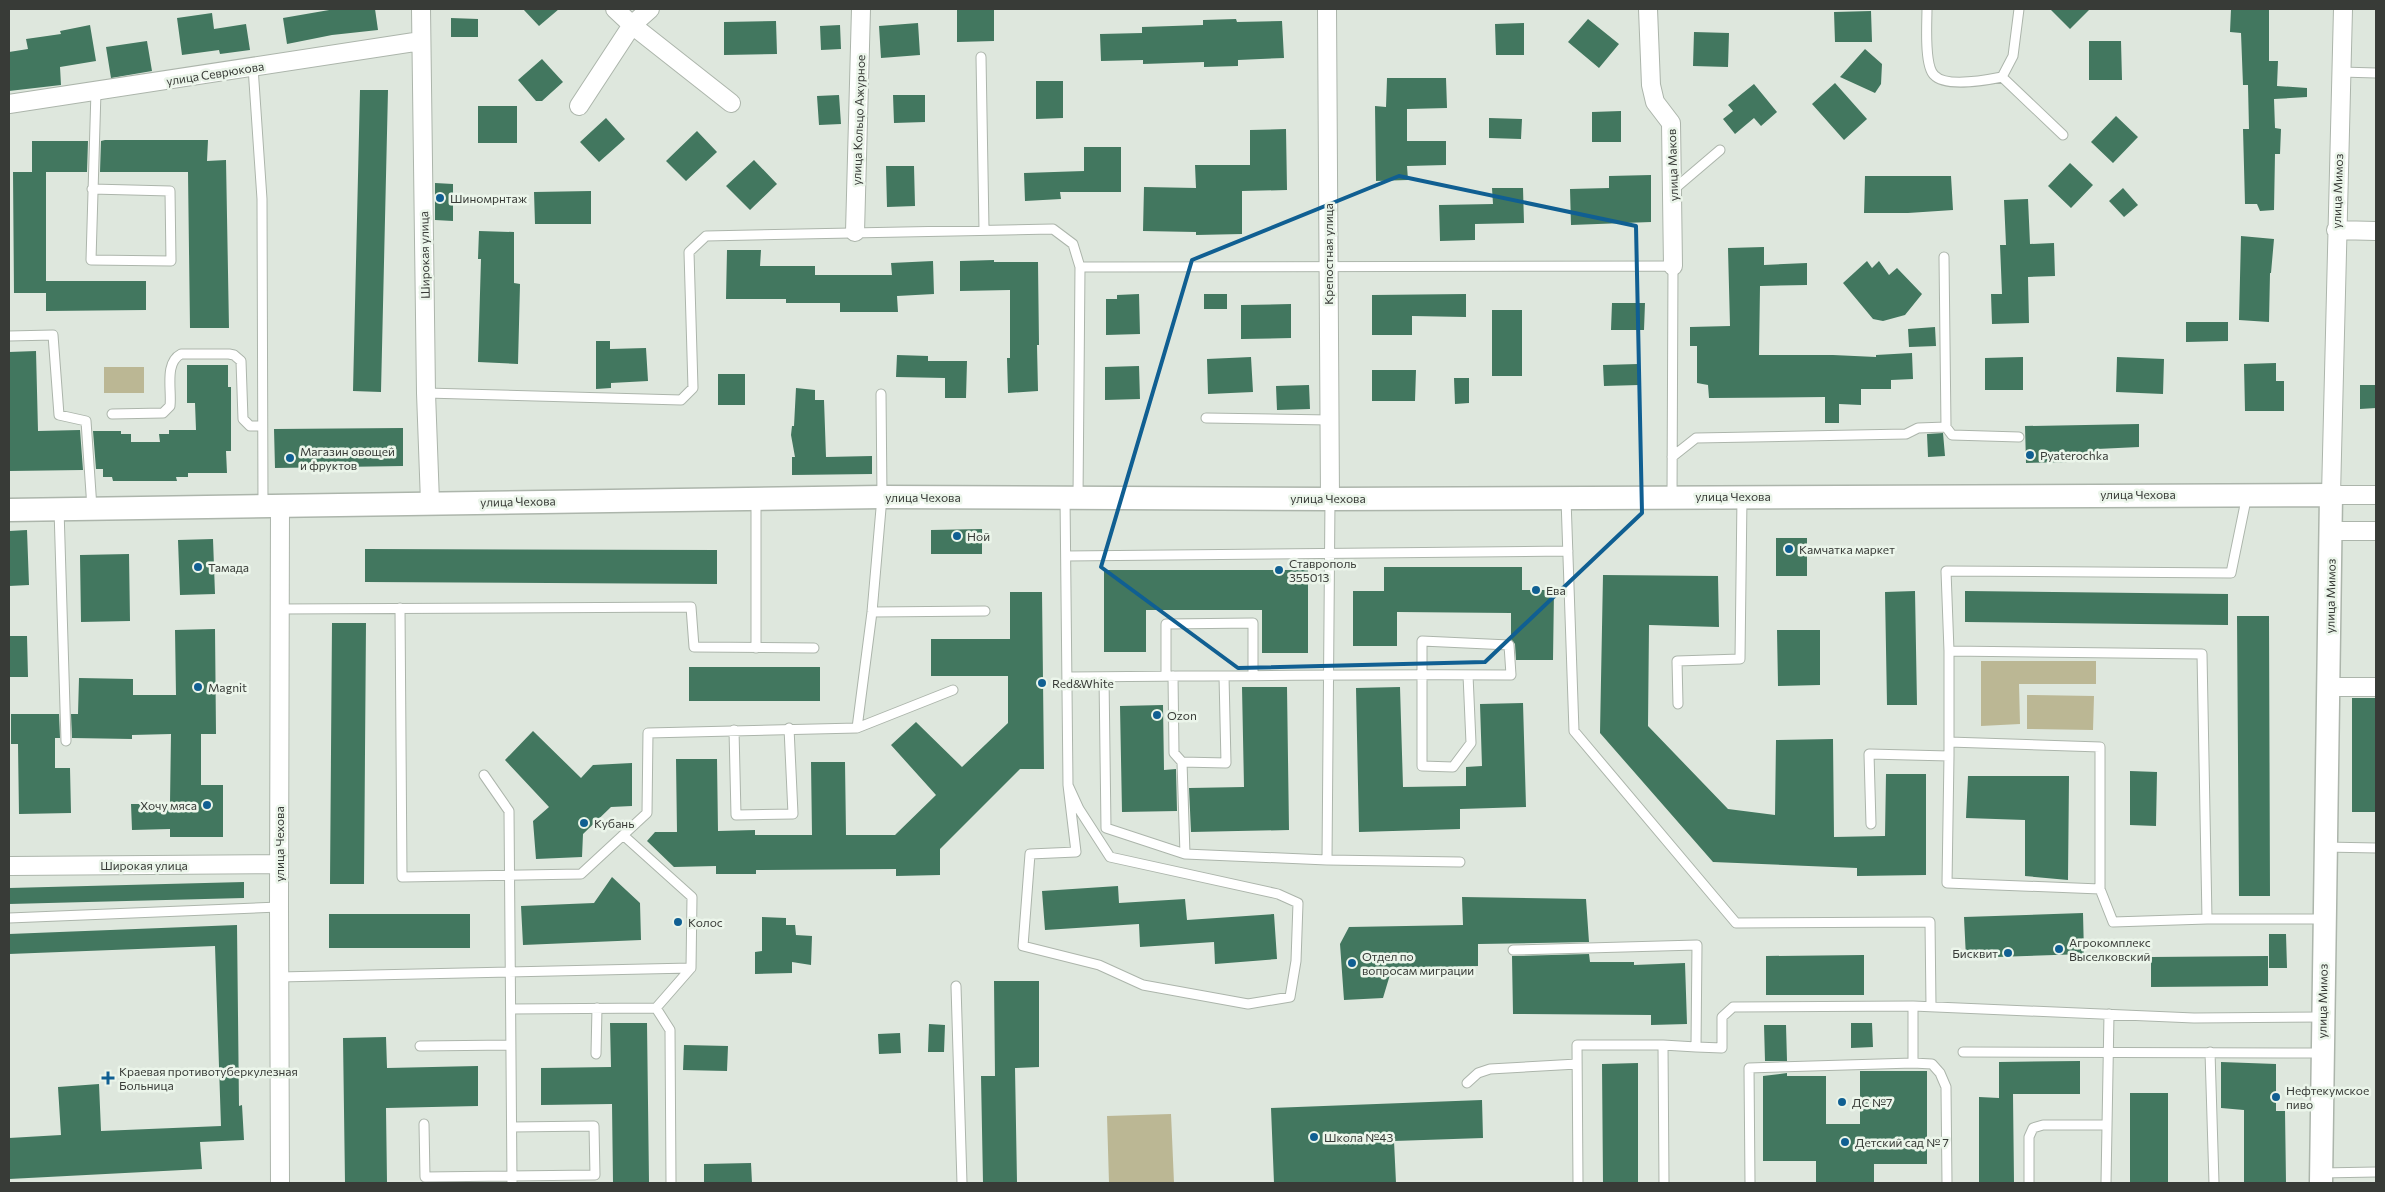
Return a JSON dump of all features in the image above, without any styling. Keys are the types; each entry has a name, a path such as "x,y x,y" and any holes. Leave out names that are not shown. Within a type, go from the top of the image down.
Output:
{"street":[{"name":"Широкая улица","path":"422,9 426,393 430,502"},
{"path":"615,9 632,25 731,103"},
{"path":"579,106 632,25 650,9"},
{"name":"улица Кольцо Ажурное","path":"855,232 861,9"},
{"name":"Крепостная улица","path":"1327,9 1330,499"},
{"name":"улица Маков","path":"1648,9 1651,85 1655,102 1671,123 1673,266"},
{"name":"улица Мимоз","path":"2321,1178 2323,919 2336,230 2343,9"},
{"name":"улица Севрюкова","path":"9,104 421,41"},
{"path":"2336,230 2376,231"},
{"name":"улица Чехова","path":"9,510 430,502 882,497 1330,499 2247,493 2376,495"},
{"name":"улица Чехова","path":"272,505 280,609 278,907 280,1183"},
{"path":"2331,531 2376,531"},
{"path":"2328,687 2376,687"},
{"name":"Широкая улица","path":"9,866 279,864"}],"lane":[{"path":"1927,9 1928,62 1933,74 1944,81 1983,81 2002,77"},
{"path":"2002,77 2013,56 2019,9"},
{"path":"982,57 984,229"},
{"path":"253,67 262,199 262,426 272,505"},
{"path":"2341,72 2376,73"},
{"path":"2002,77 2063,135"},
{"path":"92,189 170,191 171,261 91,260 92,189 96,91"},
{"path":"1673,190 1720,150"},
{"path":"426,393 681,400 693,388 689,252 706,236 1053,229 1073,244 1080,267 1072,497 1066,556 1068,785 1076,852 1030,854 1022,931 1023,946 1060,957 1099,965 1143,985 1248,1004 1290,997 1296,961 1298,903 1278,894 1110,857 1079,809 1068,785"},
{"path":"1944,257 1946,427 1952,435 2019,437"},
{"path":"1080,267 1673,266 1672,496"},
{"path":"9,336 53,335 59,415 86,421 92,508"},
{"path":"112,414 163,413 170,406 171,367 177,356 181,354 229,354 234,355 241,361 243,419 250,426 262,426"},
{"path":"857,728 872,612 882,497 881,394"},
{"path":"1206,418 1329,420"},
{"path":"1672,457 1696,438 1906,434 1918,428 1946,427"},
{"path":"2100,889 1947,883 1949,651 1946,571 2232,572 2247,493"},
{"path":"1566,496 1574,731 1736,923 1930,922 1931,1006"},
{"path":"1678,704 1677,661 1740,659 1742,497"},
{"path":"756,498 756,648"},
{"path":"1328,860 1330,499"},
{"path":"59,509 66,742"},
{"path":"1066,556 1331,555 1568,551"},
{"path":"280,609 691,607 694,648 814,648"},
{"path":"400,608 402,877 581,874 647,813 648,733 789,728 857,728 953,690"},
{"path":"872,612 985,611"},
{"path":"1185,854 1182,762 1174,754 1166,624 1253,623 1253,674"},
{"path":"1068,677 1224,676 1253,674 1329,675 1421,675 1468,674 1511,674 1509,644 1422,641 1421,675 1422,766 1453,767 1470,743 1468,674"},
{"path":"1949,651 2202,654 2207,919"},
{"path":"1182,762 1226,763 1224,676"},
{"path":"1104,677 1106,828 1185,854 1328,860 1460,862"},
{"path":"734,730 736,815 793,814 789,728"},
{"path":"1949,742 2100,747 2100,889 2113,922 2207,919 2323,919"},
{"path":"1871,824 1869,754 1948,756"},
{"path":"484,774 509,811 512,1179"},
{"path":"511,1009 656,1008 692,968 692,897 623,835"},
{"path":"2325,847 2376,848"},
{"path":"9,918 278,907"},
{"path":"1513,950 1697,945 1696,1047"},
{"path":"279,977 692,968"},
{"path":"956,986 962,1183"},
{"path":"1913,1006 1913,1063"},
{"path":"1578,1183 1577,1045 1663,1045 1722,1048 1722,1017 1733,1007 1931,1006 2194,1018 2322,1017"},
{"path":"596,1054 597,1008"},
{"path":"656,1008 670,1030 671,1183"},
{"path":"2106,1183 2109,1014"},
{"path":"420,1046 511,1045"},
{"path":"1663,1045 1664,1183"},
{"path":"1962,1052 2322,1053"},
{"path":"2210,1052 2214,1183"},
{"path":"1750,1183 1749,1068 1913,1063 1932,1064 1940,1073 1946,1086 1947,1183"},
{"path":"1467,1083 1478,1073 1490,1069 1577,1064"},
{"path":"424,1124 425,1177 512,1179 595,1175 594,1126 512,1127"},
{"path":"2029,1183 2029,1137 2033,1128 2043,1125 2107,1125"},
{"path":"2321,1178 2376,1172"}],"highlighted area":[{"path":"1399,176 1636,226 1642,513 1485,662 1238,668 1101,567 1192,260"}],"shaded area":[{"path":"104,367 144,367 144,393 104,393"},
{"path":"1981,661 2096,661 2096,684 2019,684 2020,724 1981,726"},
{"path":"2027,695 2094,696 2093,730 2027,729"},
{"path":"1171,1114 1174,1183 1109,1183 1107,1116"}],"building":[{"path":"335,9 375,9 378,30 332,35 287,44 283,18"},
{"path":"523,9 559,9 539,26"},
{"path":"957,9 994,9 994,41 957,42"},
{"path":"2050,9 2090,9 2070,29"},
{"path":"2231,9 2269,9 2269,61 2278,61 2277,86 2307,88 2307,97 2274,99 2275,128 2281,129 2280,154 2275,154 2274,210 2260,211 2257,204 2245,204 2243,129 2249,129 2248,85 2243,85 2241,33 2230,32"},
{"path":"1871,11 1872,42 1835,42 1834,12"},
{"path":"212,13 214,29 246,24 250,50 220,54 219,50 182,55 177,18"},
{"path":"451,18 478,19 478,37 451,37"},
{"path":"1236,19 1237,22 1282,21 1284,58 1238,60 1238,66 1204,67 1204,62 1143,64 1143,60 1101,61 1100,34 1142,33 1142,27 1203,25 1203,20"},
{"path":"1588,19 1619,44 1599,68 1568,42"},
{"path":"776,21 777,54 724,55 724,22"},
{"path":"918,23 920,55 881,58 879,26"},
{"path":"1524,23 1524,55 1496,55 1495,24"},
{"path":"90,25 96,61 60,67 61,85 9,91 9,52 28,49 26,39 61,34 60,31"},
{"path":"840,25 841,49 821,50 820,26"},
{"path":"1694,32 1729,33 1728,67 1693,66"},
{"path":"147,41 152,71 111,78 106,47"},
{"path":"2089,41 2121,41 2122,80 2089,80"},
{"path":"1865,49 1882,64 1881,84 1875,93 1840,77"},
{"path":"542,59 563,82 542,101 536,101 518,80"},
{"path":"1387,78 1446,78 1447,108 1407,109 1407,141 1446,141 1446,165 1407,166 1408,180 1376,181 1375,106 1386,107"},
{"path":"1036,81 1063,81 1063,118 1036,119"},
{"path":"1835,83 1867,119 1844,140 1812,104"},
{"path":"1754,84 1777,112 1761,126 1754,118 1735,134 1723,119 1733,111 1728,105"},
{"path":"360,90 388,90 381,392 353,391"},
{"path":"839,95 841,124 819,125 817,96"},
{"path":"893,95 925,95 925,122 894,123"},
{"path":"478,106 517,106 517,143 478,143"},
{"path":"1621,111 1621,142 1592,142 1592,112"},
{"path":"2116,116 2138,137 2113,163 2091,142"},
{"path":"606,118 625,139 599,162 580,142"},
{"path":"1489,118 1522,119 1521,139 1489,138"},
{"path":"1286,129 1287,190 1242,191 1242,234 1196,235 1196,232 1143,231 1144,187 1196,188 1195,165 1250,165 1250,130"},
{"path":"697,131 717,152 686,181 666,161"},
{"path":"208,140 207,161 226,160 229,328 190,328 188,172 100,172 101,141"},
{"path":"32,141 88,141 87,172 46,172 46,281 146,281 146,310 46,311 46,293 14,293 13,172 32,172"},
{"path":"1084,147 1121,147 1121,192 1060,192 1061,199 1025,201 1024,173 1084,171"},
{"path":"754,160 777,184 750,210 726,186"},
{"path":"2070,163 2093,185 2071,208 2048,186"},
{"path":"886,166 914,166 915,206 887,207"},
{"path":"1651,175 1651,222 1571,225 1570,189 1609,188 1609,176"},
{"path":"1865,176 1951,176 1953,210 1864,213"},
{"path":"435,183 453,184 453,221 435,220"},
{"path":"1492,188 1523,188 1524,223 1475,224 1475,240 1440,241 1439,205 1493,204"},
{"path":"2123,188 2138,205 2124,217 2109,201"},
{"path":"591,191 591,224 535,224 534,192"},
{"path":"2028,199 2030,244 2054,243 2055,276 2028,277 2029,323 1992,324 1991,294 2002,294 2000,245 2006,245 2004,200"},
{"path":"479,231 514,232 514,283 520,284 518,364 478,362 481,259 478,259"},
{"path":"2241,236 2274,239 2270,273 2269,322 2239,320"},
{"path":"1764,247 1764,265 1807,263 1807,285 1760,286 1759,355 1876,357 1876,355 1912,353 1913,379 1891,380 1891,389 1861,389 1861,405 1839,404 1839,423 1825,423 1825,397 1709,398 1708,385 1697,383 1697,346 1690,346 1690,327 1730,326 1728,248"},
{"path":"727,250 761,250 760,266 815,266 815,275 892,275 891,263 933,261 934,294 897,296 898,312 840,312 840,303 786,303 786,299 726,299"},
{"path":"994,260 994,262 1038,262 1038,391 1008,393 1007,358 1010,358 1010,290 960,291 960,261"},
{"path":"1867,261 1872,268 1879,261 1889,275 1897,268 1922,294 1905,315 1883,321 1873,319 1843,283"},
{"path":"1139,294 1140,334 1106,335 1106,299 1117,299 1117,295"},
{"path":"1204,294 1227,294 1227,309 1204,309"},
{"path":"1466,294 1466,317 1412,316 1412,335 1372,335 1372,295"},
{"path":"1612,303 1645,303 1644,330 1611,330"},
{"path":"1291,304 1291,338 1241,339 1241,305"},
{"path":"1492,310 1522,310 1522,376 1492,376"},
{"path":"2186,322 2228,322 2228,341 2186,342"},
{"path":"1935,327 1936,346 1909,347 1908,329"},
{"path":"596,341 610,341 610,349 646,348 648,381 611,383 611,388 596,389"},
{"path":"36,351 38,431 80,430 83,470 9,471 9,352"},
{"path":"897,355 928,356 928,361 967,361 966,398 945,398 945,378 896,377"},
{"path":"1251,357 1253,392 1208,394 1207,359"},
{"path":"2023,357 2023,390 1985,390 1985,358"},
{"path":"2117,357 2164,359 2163,394 2116,392"},
{"path":"2276,363 2276,381 2284,381 2284,411 2245,411 2244,364"},
{"path":"1638,364 1639,385 1604,386 1603,365"},
{"path":"187,365 228,365 228,387 231,387 231,451 226,451 227,473 188,473 188,477 176,477 177,481 113,481 112,477 103,477 103,469 96,469 93,431 121,431 121,434 131,434 131,442 160,442 159,434 169,434 169,430 196,430 195,403 187,403"},
{"path":"1139,366 1140,399 1105,400 1105,367"},
{"path":"1372,370 1416,370 1415,401 1372,401"},
{"path":"718,374 745,374 745,405 718,405"},
{"path":"1454,378 1469,378 1469,403 1455,404"},
{"path":"1309,385 1310,409 1277,410 1276,386"},
{"path":"2360,385 2376,385 2376,408 2360,409"},
{"path":"796,388 815,390 815,400 824,400 826,457 872,456 872,474 792,475 792,457 795,457 791,435 792,426 794,426"},
{"path":"2139,424 2139,447 2097,449 2097,455 2069,456 2068,462 2026,463 2025,426"},
{"path":"403,428 403,466 275,468 274,429"},
{"path":"1943,433 1945,456 1928,457 1927,434"},
{"path":"982,529 982,554 931,554 931,530"},
{"path":"27,530 29,585 9,586 9,531"},
{"path":"1776,538 1807,538 1807,576 1776,576"},
{"path":"213,539 215,594 180,595 178,540"},
{"path":"365,549 717,550 717,584 365,582"},
{"path":"129,554 130,621 81,622 80,555"},
{"path":"1384,567 1522,567 1522,590 1554,590 1553,660 1516,660 1515,644 1511,639 1511,613 1397,612 1397,646 1353,646 1353,591 1384,591"},
{"path":"1104,570 1308,570 1308,653 1262,653 1262,610 1146,610 1146,652 1104,652"},
{"path":"1603,575 1718,576 1719,627 1649,625 1648,726 1728,809 1775,815 1776,740 1833,739 1834,837 1885,836 1886,774 1926,774 1926,875 1857,876 1857,868 1713,862 1600,733"},
{"path":"1915,591 1917,705 1887,705 1885,592"},
{"path":"1965,591 2228,594 2228,625 1965,622"},
{"path":"1010,592 1042,592 1044,769 1020,769 940,849 940,875 896,876 896,869 756,870 756,874 716,874 716,866 674,867 647,841 655,832 677,832 676,759 717,759 718,831 755,830 755,835 812,835 811,762 845,762 846,835 895,835 936,795 891,745 916,722 962,767 1008,723 1008,676 931,676 931,639 1010,639"},
{"path":"2237,616 2269,616 2270,896 2239,896"},
{"path":"332,623 366,623 364,884 330,884"},
{"path":"215,629 216,734 201,734 201,785 223,785 223,837 170,837 170,829 132,830 131,804 170,804 171,734 132,735 132,739 72,738 71,714 78,714 79,678 133,679 133,695 176,695 175,630"},
{"path":"1777,630 1820,630 1820,685 1778,686"},
{"path":"9,636 27,636 28,677 9,677"},
{"path":"689,667 820,667 820,701 689,701"},
{"path":"1242,687 1287,687 1289,830 1191,832 1189,788 1244,787"},
{"path":"1400,687 1403,787 1466,786 1466,767 1482,766 1480,704 1523,703 1526,807 1460,809 1460,829 1359,832 1356,688"},
{"path":"2352,698 2376,698 2376,812 2352,812"},
{"path":"1163,705 1164,770 1176,769 1177,811 1122,812 1120,706"},
{"path":"11,714 59,714 60,738 55,738 55,768 70,768 71,813 19,814 18,744 11,744"},
{"path":"533,731 581,778 593,765 632,763 632,806 611,807 583,834 582,857 536,859 533,821 549,807 505,760"},
{"path":"2130,771 2157,772 2156,826 2130,825"},
{"path":"1968,776 2069,776 2068,880 2025,876 2025,820 1966,818"},
{"path":"612,877 640,903 641,940 523,945 521,906 594,903"},
{"path":"244,882 244,898 9,904 9,888"},
{"path":"1118,886 1119,903 1185,899 1187,920 1274,914 1277,959 1215,964 1214,942 1140,947 1139,924 1045,930 1042,891"},
{"path":"1462,897 1586,899 1589,942 1478,944 1478,966 1392,968 1383,998 1344,1000 1340,944 1349,927 1463,925"},
{"path":"2083,913 2084,954 1966,958 1964,917"},
{"path":"329,914 470,914 470,948 329,948"},
{"path":"762,917 786,918 786,925 795,925 796,935 812,936 811,965 792,962 792,973 755,974 755,952 762,951"},
{"path":"237,925 239,1106 242,1105 244,1140 200,1142 202,1169 9,1179 9,1138 61,1135 58,1087 99,1084 101,1131 221,1126 215,946 9,954 9,934"},
{"path":"2269,934 2286,934 2287,968 2269,968"},
{"path":"1589,954 1590,962 1634,962 1634,965 1685,963 1687,1024 1651,1025 1651,1015 1513,1014 1512,956"},
{"path":"1864,955 1864,995 1766,995 1766,956"},
{"path":"2268,956 2268,986 2151,987 2151,957"},
{"path":"994,981 1039,981 1039,1067 1015,1068 1017,1183 983,1183 981,1076 995,1076"},
{"path":"610,1023 647,1023 649,1183 613,1183 612,1104 541,1105 541,1068 611,1067"},
{"path":"1851,1023 1872,1023 1873,1047 1851,1048"},
{"path":"929,1024 945,1025 944,1052 928,1052"},
{"path":"1764,1025 1786,1025 1787,1061 1765,1061"},
{"path":"900,1033 901,1053 879,1054 878,1034"},
{"path":"386,1037 387,1068 478,1066 478,1106 386,1108 387,1183 345,1183 343,1038"},
{"path":"684,1045 728,1046 727,1071 683,1070"},
{"path":"2080,1061 2080,1094 2013,1094 2014,1183 1979,1183 1979,1097 1999,1098 1999,1062"},
{"path":"2221,1062 2276,1064 2276,1111 2285,1111 2286,1183 2244,1183 2244,1110 2221,1108"},
{"path":"1638,1063 1638,1183 1603,1183 1602,1064"},
{"name":"Детский сад № 7","path":"1860,1071 1927,1071 1927,1164 1874,1164 1874,1183 1816,1183 1816,1161 1763,1161 1763,1076 1787,1073 1787,1076 1826,1076 1826,1124 1860,1124"},
{"path":"2130,1093 2168,1093 2168,1183 2130,1183"},
{"path":"1482,1100 1483,1138 1394,1141 1396,1183 1274,1183 1271,1108"},
{"path":"751,1163 752,1183 704,1183 704,1164"}],"place":[{"name":"Шиномрнтаж","path":"440,198"},
{"name":"Pyaterochka","path":"2030,455"},
{"name":"Магазин овощей и фруктов","path":"290,458"},
{"name":"Ной","path":"957,536"},
{"name":"Камчатка маркет","path":"1789,549"},
{"name":"Тамада","path":"198,567"},
{"name":"Ставрополь 355013","path":"1279,570"},
{"name":"Ева","path":"1536,590"},
{"name":"Red&White","path":"1042,683"},
{"name":"Magnit","path":"198,687"},
{"name":"Ozon","path":"1157,715"},
{"name":"Хочу мяса","path":"207,805"},
{"name":"Кубань","path":"584,823"},
{"name":"Колос","path":"678,922"},
{"name":"Агрокомплекс Выселковский","path":"2059,949"},
{"name":"Бисквит","path":"2008,953"},
{"name":"Отдел по вопросам миграции","path":"1352,963"},
{"name":"Краевая противотуберкулезная Больница","path":"108,1078"},
{"name":"Нефтекумское пиво","path":"2276,1097"},
{"name":"ДС №7","path":"1842,1102"},
{"name":"Школа №43","path":"1314,1137"},
{"name":"Детский сад № 7","path":"1845,1142"}]}
